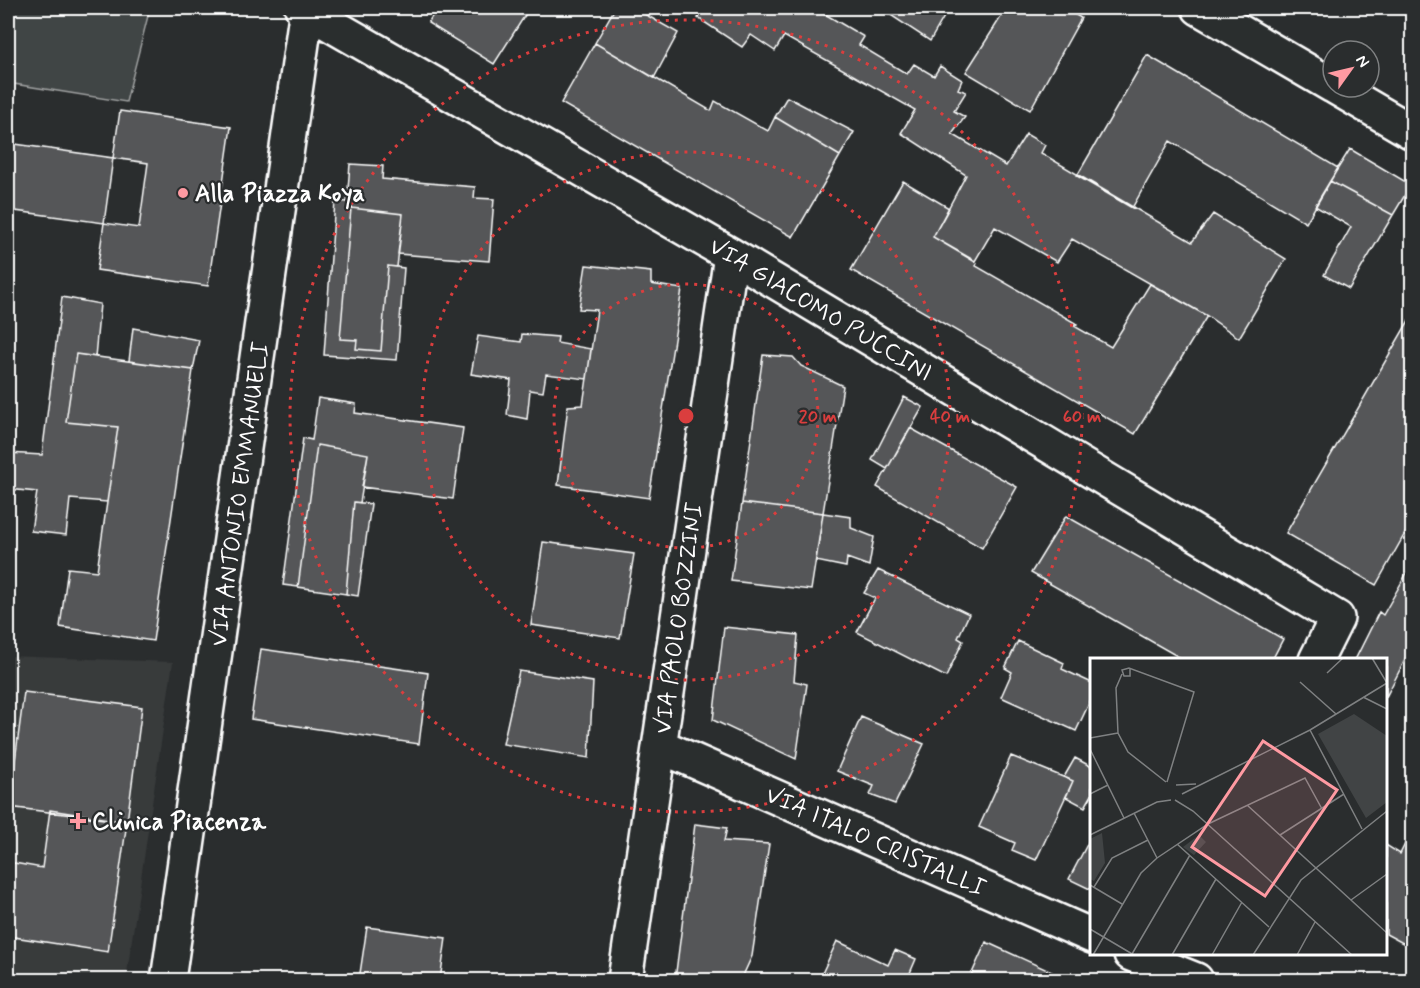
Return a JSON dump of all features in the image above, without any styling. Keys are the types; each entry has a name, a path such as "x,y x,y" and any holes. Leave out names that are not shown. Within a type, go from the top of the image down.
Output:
{"street":[{"name":"VIA GIACOMO PUCCINI","path":"305,8 731,255 1337,618 1317,658"},
{"name":"VIA ANTONIO EMMANUELI","path":"168,981 273,257 305,8"},
{"path":"1199,8 1321,78"},
{"path":"1356,99 1413,132"},
{"name":"VIA PAOLO BOZZINI","path":"625,981 731,255"},
{"name":"VIA ITALO CRISTALLI","path":"660,746 1090,935"},
{"path":"1136,955 1164,960 1196,981"}],"shaded area":[{"path":"8,8 150,8 126,102 8,83"},
{"name":"Clinica Piacenza","path":"8,656 173,662 126,980 8,980"}],"building":[{"path":"437,8 529,9 494,64 428,23"},
{"path":"615,8 634,8 678,33 654,78 595,43"},
{"path":"695,8 820,8 818,10 864,37 859,45 907,74 914,64 934,76 940,66 962,80 958,89 966,92 954,111 965,117 952,134 1006,166 1026,134 1045,145 1041,153 1192,242 1213,214 1286,259 1239,338 1207,316 1072,239 1057,262 995,227 975,261 933,237 966,175 901,133 915,110 784,36 775,51 751,35 742,47 698,18 702,12"},
{"path":"880,8 949,8 930,41"},
{"path":"1013,8 1064,8 1081,18 1030,110 966,72 1006,9 1011,12"},
{"path":"595,43 711,111 715,101 768,131 775,117 840,156 793,237 561,103"},
{"path":"1147,55 1338,168 1306,223 1170,141 1132,208 1077,176"},
{"path":"787,97 854,132 840,156 775,117"},
{"name":"Alla Piazza Koya","path":"120,111 231,127 208,286 97,270 104,223 139,228 148,163 113,158"},
{"path":"8,143 113,158 104,223 8,210"},
{"path":"1350,149 1411,185 1393,215 1330,181"},
{"path":"350,164 383,166 382,179 475,187 474,198 494,199 489,261 398,254 403,214 351,208 340,339 357,340 356,349 381,351 388,266 404,268 397,360 324,355 335,201 347,202"},
{"path":"903,181 949,208 933,237 977,263 976,266 1077,324 1074,326 1111,347 1150,284 1207,316 1135,434 851,270"},
{"path":"1330,181 1393,215 1349,289 1324,275 1351,227 1315,206"},
{"path":"351,208 403,214 397,267 388,266 381,351 356,349 357,340 340,339"},
{"path":"586,265 651,272 651,284 682,289 649,498 558,485 568,406 583,405 597,310 579,309"},
{"path":"62,297 100,304 95,357 76,354 66,422 118,427 107,502 70,499 66,535 31,531 37,492 8,489 8,453 42,455"},
{"path":"1412,315 1412,521 1376,585 1286,533"},
{"path":"133,328 199,340 193,370 129,361"},
{"path":"522,334 558,337 557,343 591,349 587,379 546,374 543,392 530,390 527,419 507,415 511,380 471,374 478,336 521,342"},
{"path":"76,354 193,370 153,641 60,627 68,568 97,571 118,427 66,422"},
{"path":"763,355 793,357 801,366 843,386 823,513 742,503"},
{"path":"904,397 923,407 887,469 872,460"},
{"path":"318,398 356,404 355,413 463,428 453,499 362,487 368,454 317,445 298,587 283,585 303,438 312,440"},
{"path":"910,428 1017,487 982,548 877,487"},
{"path":"317,445 368,454 360,503 354,502 346,594 298,587"},
{"path":"354,502 371,504 358,596 346,594"},
{"path":"742,503 823,513 811,590 731,581"},
{"path":"823,513 851,517 851,528 874,537 869,566 847,558 846,567 816,561"},
{"path":"1066,516 1283,639 1273,658 1180,658 1031,573"},
{"path":"543,542 634,554 620,638 531,625"},
{"path":"1412,564 1412,652 1408,654 1387,695 1387,658 1356,658 1379,612 1383,615"},
{"path":"878,570 969,614 958,638 963,641 946,677 857,632 875,598 864,593"},
{"path":"724,627 798,635 794,681 807,684 796,759 713,720"},
{"path":"1018,641 1064,663 1062,669 1090,682 1090,701 1076,731 1001,697 1012,672 1005,668"},
{"path":"261,649 428,673 419,744 251,719"},
{"path":"519,671 593,682 589,758 503,744"},
{"path":"24,692 142,707 127,822 9,807"},
{"path":"861,717 924,744 895,804 870,795 874,786 837,771"},
{"path":"1011,756 1073,781 1036,860 1012,850 1015,843 979,827"},
{"path":"1075,758 1090,766 1090,798 1085,807 1066,797 1073,781 1064,777"},
{"path":"50,810 127,822 108,952 8,936 8,862 42,868"},
{"path":"695,824 727,828 724,841 769,844 752,956 741,980 675,980"},
{"path":"1412,830 1412,948 1387,935 1387,846 1400,854"},
{"path":"1090,839 1090,889 1069,879"},
{"path":"367,927 446,938 440,980 359,980"},
{"path":"837,941 888,965 895,950 916,959 907,980 819,980"},
{"path":"986,942 1069,980 969,980"}],"place":[{"name":"Alla Piazza Koya","path":"183,193"},
{"name":"Clinica Piacenza","path":"78,821"}]}
